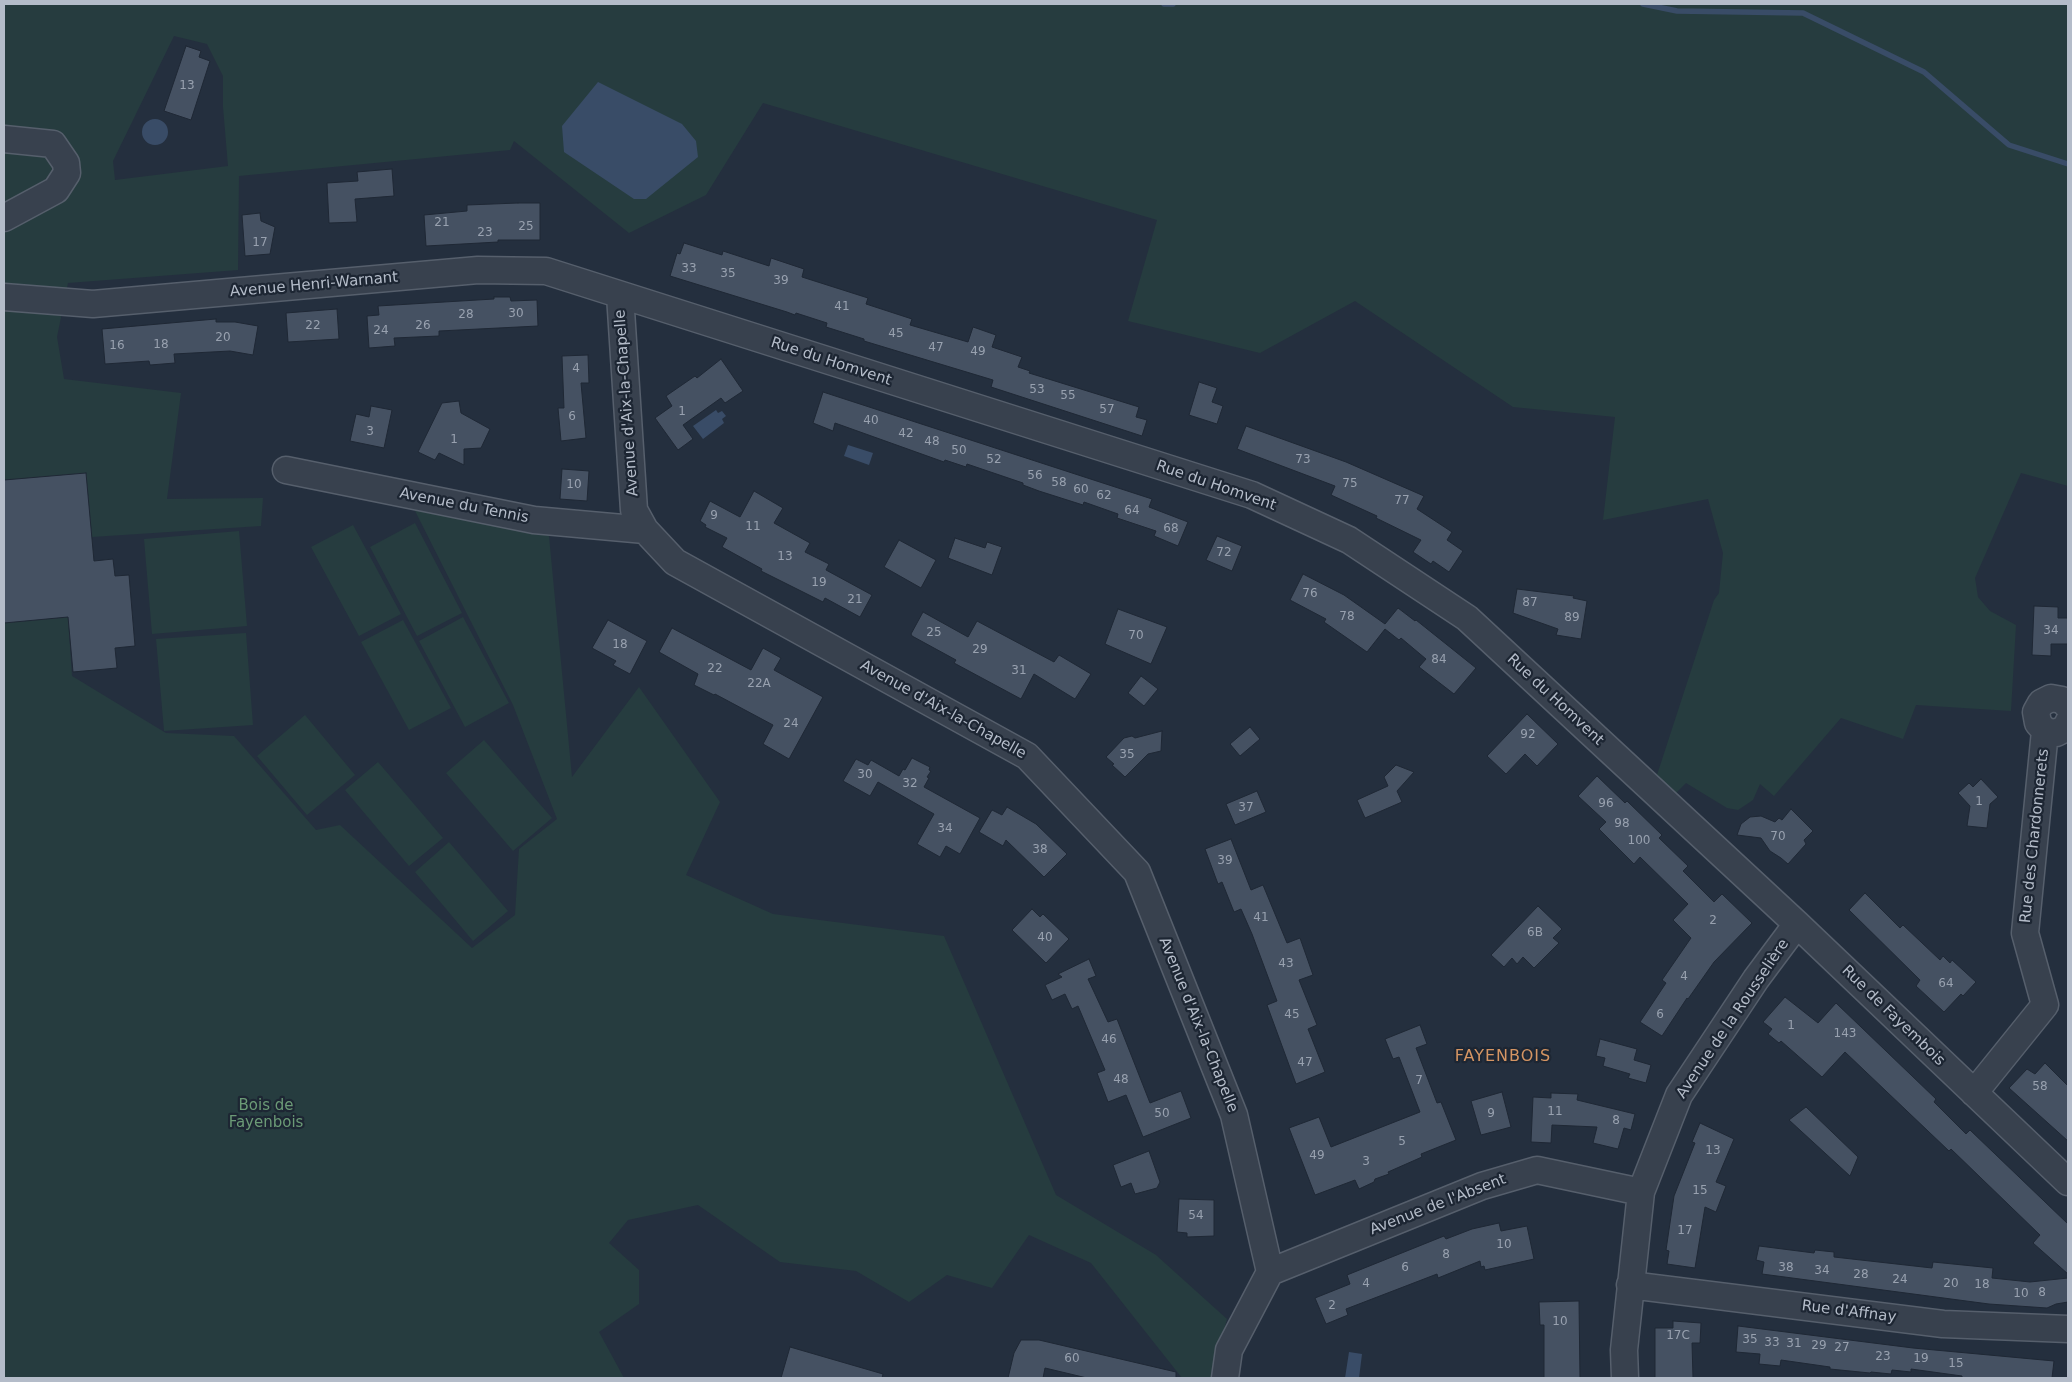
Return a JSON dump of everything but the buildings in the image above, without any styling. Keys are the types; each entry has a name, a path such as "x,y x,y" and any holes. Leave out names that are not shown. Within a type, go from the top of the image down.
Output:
{"street":[{"path":"4,140 53,144 66,163 67,173 56,190 4,218"},
{"name":"Avenue Henri-Warnant","path":"4,297 93,304 478,270 546,271 620,295"},
{"name":"Avenue d'Aix-la-Chapelle","path":"620,295 634,510 645,530 675,562 1027,756 1137,872 1234,1115 1270,1272"},
{"name":"Rue du Homvent","path":"620,295 1252,495 1350,540 1466,618 1717,850"},
{"name":"Avenue du Tennis","path":"286,470 534,520 645,530"},
{"name":"Rue des Chardonnerets","path":"1974,1094 2045,1005 2025,933 2057,727 2038,723 2036,712 2042,702 2051,698 2062,700 2068,706"},
{"name":"Rue de Fayembois","path":"1717,850 2068,1182"},
{"name":"Avenue de la Rousselière","path":"1625,1378 1624,1350 1641,1192 1679,1095 1756,979 1797,924"},
{"name":"Avenue de l'Absent","path":"1270,1272 1482,1186 1537,1170 1641,1192"},
{"path":"1225,1378 1229,1350 1270,1272"},
{"name":"Rue d'Affnay","path":"1630,1285 1943,1324 2068,1329"}],"green space":[{"path":"4,4 2068,4 2068,486 2021,473 1975,578 1978,597 1990,611 2016,625 2011,711 1916,705 1903,739 1841,718 1774,796 1760,784 1753,800 1738,810 1727,808 1686,783 1672,797 1655,781 1714,600 1719,593 1723,553 1708,499 1603,520 1615,417 1513,407 1355,301 1260,353 1128,321 1157,220 763,103 706,195 629,233 514,141 510,150 239,176 238,270 68,283 57,337 64,379 181,393 167,499 263,498 261,526 92,537 86,473 4,480","holes":["174,36 207,44 223,76 223,107 228,166 115,180 113,161"]},
{"name":"Bois de Fayenbois","path":"408,497 548,526 572,777 639,687 720,802 686,875 773,914 944,936 1056,1195 1156,1255 1227,1319 1211,1378 1182,1378 1091,1263 1029,1235 992,1288 947,1275 909,1302 856,1271 780,1262 698,1205 628,1220 609,1243 639,1270 639,1304 599,1332 624,1378 4,1378 4,623 68,617 72,676 166,733 234,736 316,830 340,825 472,948 515,915 519,849 557,819 513,705"},
{"path":"415,523 462,613 417,636 370,547"},
{"path":"353,525 401,614 359,636 311,547"},
{"path":"239,531 247,626 152,634 144,539"},
{"path":"463,617 509,703 465,727 419,641"},
{"path":"403,620 451,708 409,730 361,642"},
{"path":"246,633 253,725 164,731 156,639"},
{"path":"305,715 355,775 307,815 257,756"},
{"path":"484,740 552,818 513,851 446,773"},
{"path":"378,762 443,838 409,866 345,790"},
{"path":"449,842 508,911 473,941 415,872"}],"water":[{"path":"598,82 682,124 696,141 698,157 646,199 634,199 564,152 562,126"},
{"path":"155,119 164,123 168,132 164,141 155,145 146,141 142,132 146,123"},
{"path":"716,410 718,413 722,411 726,416 722,419 724,423 703,439 693,426"},
{"path":"848,445 873,453 869,465 844,456"},
{"path":"1349,1352 1362,1354 1359,1378 1345,1378"}],"waterway":[{"path":"1164,4 1173,4"},
{"path":"1643,4 1677,11 1803,13 1924,72 2009,145 2068,164"}],"district":[{"name":"FAYENBOIS","path":"1503,1057"}]}
